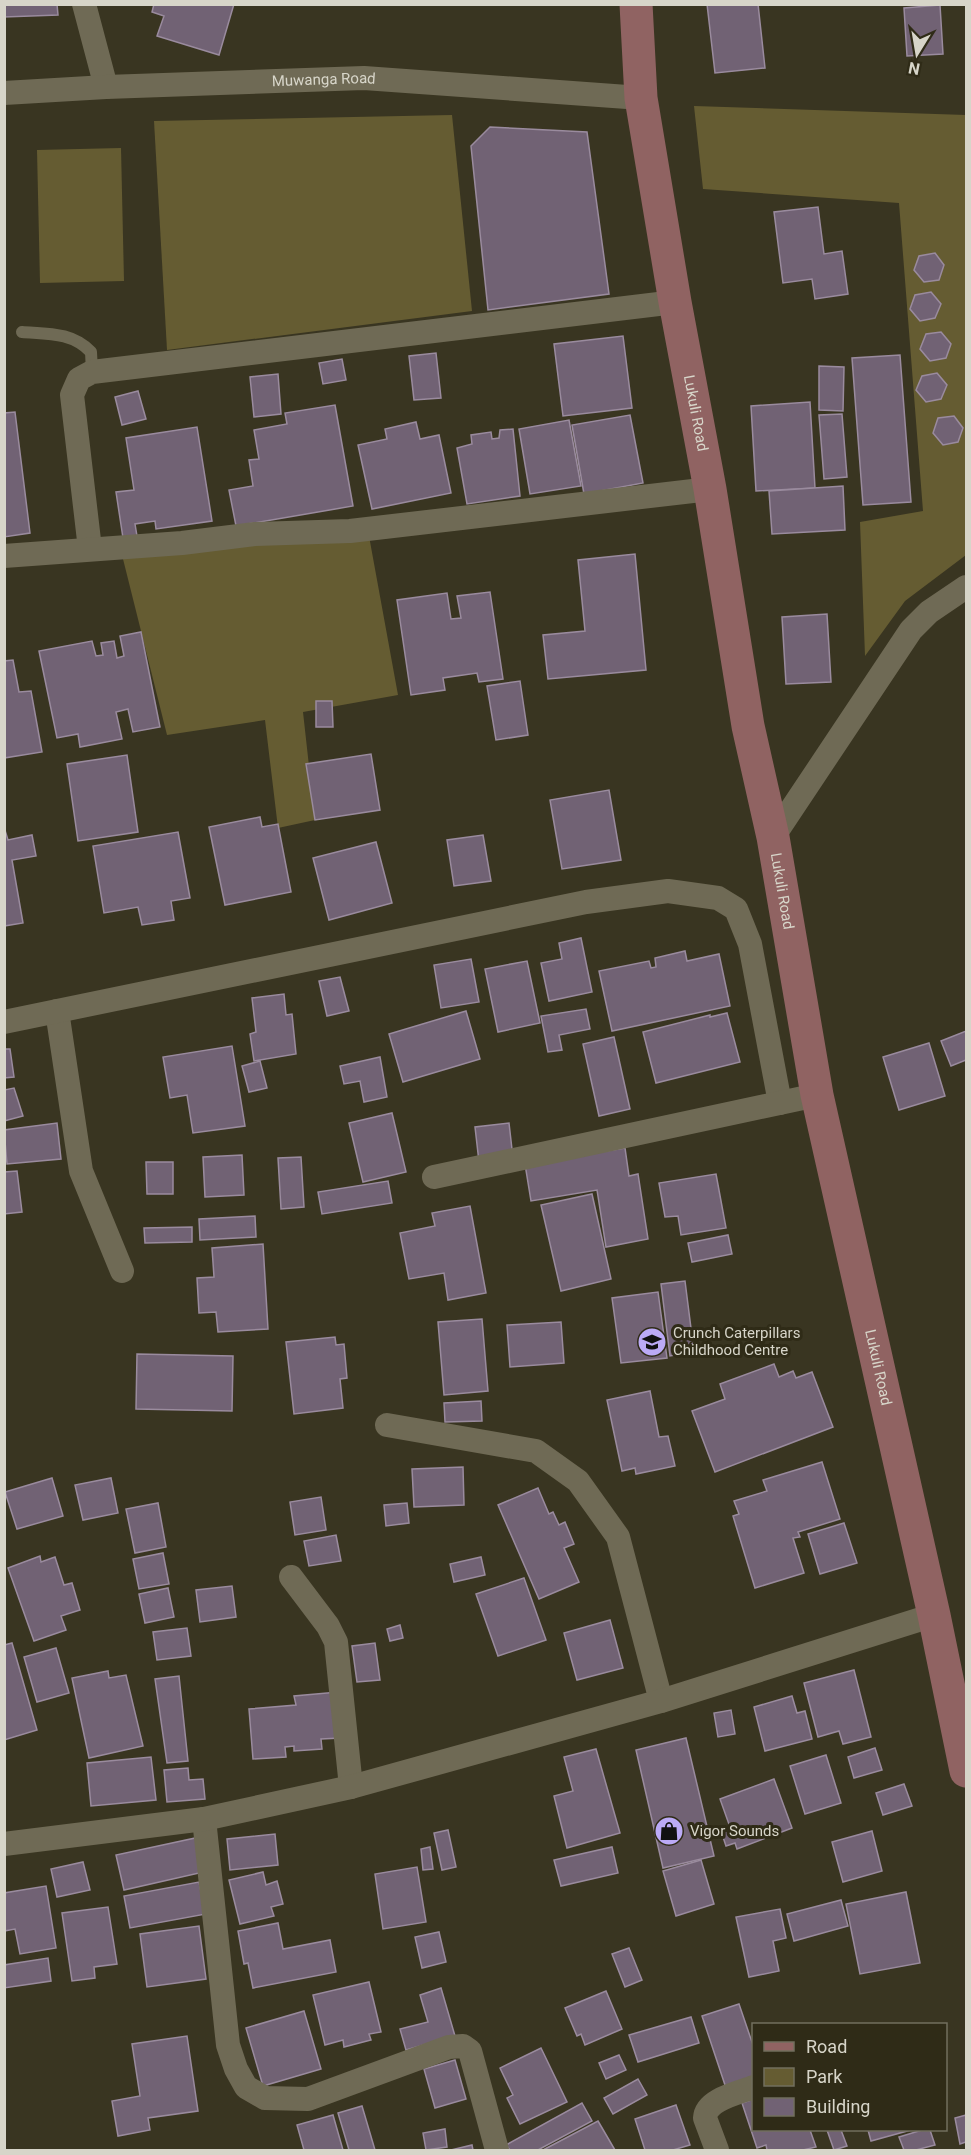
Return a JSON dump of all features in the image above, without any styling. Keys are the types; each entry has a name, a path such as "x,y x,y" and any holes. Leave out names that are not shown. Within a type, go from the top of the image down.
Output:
{"street":[{"path":"84,4 106,87"},
{"name":"Lukuli Road","path":"636,4 641,98 675,302 710,489 748,726 773,837 817,1095 934,1615 966,1768"},
{"name":"Muwanga Road","path":"4,93 364,78 641,98"},
{"path":"90,549 72,395 79,379 92,372 675,302"},
{"path":"4,556 182,543 255,534 350,531 710,489"},
{"path":"773,837 911,630 929,612 966,587"},
{"path":"4,1022 586,902 668,891 718,898 736,909 750,944 780,1103"},
{"path":"57,1011 81,1171 122,1271"},
{"path":"434,1177 817,1095"},
{"path":"387,1425 537,1451 578,1481 618,1537 661,1701"},
{"path":"291,1577 328,1626 336,1642 351,1788"},
{"path":"4,1844 204,1819 351,1788 661,1701 934,1615"},
{"path":"204,1819 228,2045 236,2069 246,2087 265,2098 308,2099 449,2047 463,2046 470,2051 497,2151"},
{"path":"717,2151 705,2113 715,2103 752,2087"}],"lane":[{"path":"22,332 66,336 82,342 91,352 92,372"}],"green space":[{"path":"694,106 966,115 966,555 905,601 865,656 860,522 923,511 899,203 703,189"},
{"path":"452,115 472,311 167,350 154,121"},
{"path":"121,148 124,281 40,283 37,150"},
{"path":"369,536 398,695 303,712 315,820 278,828 265,720 167,735 120,547"}],"building":[{"path":"4,4 57,4 58,15 4,17"},
{"path":"154,4 234,4 219,55 157,36 164,16 152,12"},
{"path":"707,4 758,4 765,68 715,73"},
{"path":"940,5 943,54 907,56 904,8"},
{"path":"490,127 587,132 609,294 488,310 471,146"},
{"path":"818,207 824,254 842,251 848,294 815,299 812,279 783,283 774,212"},
{"path":"935,253 944,265 939,280 924,282 914,270 919,256"},
{"path":"931,292 941,304 935,318 920,321 910,309 915,295"},
{"path":"941,332 951,344 946,358 930,361 920,349 926,334"},
{"path":"623,336 632,408 563,416 554,344"},
{"path":"436,353 441,398 414,400 409,356"},
{"path":"900,355 911,502 863,505 852,358"},
{"path":"342,359 346,380 323,384 319,363"},
{"path":"819,366 844,367 843,411 819,410"},
{"path":"937,373 947,385 941,399 926,402 916,390 922,376"},
{"path":"278,374 281,414 254,417 250,377"},
{"path":"138,391 146,419 122,425 115,397"},
{"path":"810,402 815,488 756,491 751,406"},
{"path":"335,405 353,506 236,526 229,490 253,486 249,460 259,459 254,430 287,424 285,413"},
{"path":"15,412 30,533 4,537 4,413"},
{"path":"842,414 847,477 824,479 819,415"},
{"path":"630,415 643,483 584,494 572,425"},
{"path":"954,416 963,428 958,442 943,445 933,433 938,418"},
{"path":"569,420 581,486 530,494 519,429"},
{"path":"416,422 420,439 439,435 451,493 372,509 358,445 387,439 385,429"},
{"path":"197,427 212,521 156,529 155,521 135,524 137,536 123,538 116,492 134,490 126,438"},
{"path":"513,429 520,496 467,504 457,448 472,444 471,435 491,432 492,439 499,438 500,430"},
{"path":"843,486 845,530 772,534 769,491"},
{"path":"635,554 646,670 548,679 543,635 585,631 578,560"},
{"path":"490,592 503,679 479,682 477,673 443,678 445,690 411,695 397,600 447,593 451,619 461,618 457,596"},
{"path":"827,614 831,682 786,684 782,617"},
{"path":"141,632 160,727 133,732 128,709 116,712 122,739 80,747 78,734 57,738 39,651 92,641 96,656 103,655 101,643 114,641 117,658 124,656 120,636"},
{"path":"13,660 19,692 31,691 42,752 4,758 4,661"},
{"path":"520,681 528,735 496,740 487,686"},
{"path":"316,701 332,701 333,727 316,727"},
{"path":"371,754 380,810 315,820 306,764"},
{"path":"127,755 138,832 78,841 67,764"},
{"path":"609,790 621,860 562,869 550,800"},
{"path":"260,817 262,827 278,824 291,892 225,905 209,827"},
{"path":"4,827 8,840 32,835 36,856 12,860 23,923 4,926"},
{"path":"178,832 190,898 171,901 174,920 142,925 138,907 104,913 93,846"},
{"path":"483,835 491,881 454,886 447,840"},
{"path":"376,842 392,903 329,920 313,858"},
{"path":"581,938 592,992 549,1001 541,963 562,959 559,943"},
{"path":"685,951 687,961 719,954 730,1006 612,1031 599,971 649,961 651,968 656,967 655,958"},
{"path":"471,959 479,1002 441,1008 434,965"},
{"path":"527,961 540,1023 498,1032 485,969"},
{"path":"340,977 349,1011 327,1016 319,981"},
{"path":"284,994 286,1015 292,1014 296,1054 254,1061 250,1034 256,1032 252,998"},
{"path":"586,1009 590,1029 559,1035 562,1050 548,1052 541,1016"},
{"path":"466,1011 480,1059 403,1082 389,1034"},
{"path":"727,1013 740,1062 656,1083 643,1032"},
{"path":"966,1031 966,1060 951,1066 941,1041"},
{"path":"614,1037 630,1109 599,1116 583,1044"},
{"path":"929,1043 945,1096 899,1110 883,1057"},
{"path":"232,1046 245,1126 193,1133 187,1095 170,1098 163,1057"},
{"path":"4,1049 10,1049 14,1077 4,1078"},
{"path":"380,1057 387,1097 364,1102 360,1081 344,1084 340,1066"},
{"path":"260,1061 267,1088 249,1092 242,1066"},
{"path":"14,1088 23,1116 4,1121 4,1090"},
{"path":"392,1113 406,1172 363,1182 349,1123"},
{"path":"57,1123 61,1159 7,1164 4,1130"},
{"path":"509,1123 513,1158 479,1162 475,1127"},
{"path":"625,1148 629,1176 638,1174 648,1239 606,1247 597,1190 531,1201 525,1164"},
{"path":"242,1155 244,1195 205,1197 203,1157"},
{"path":"301,1157 304,1207 281,1209 278,1158"},
{"path":"146,1162 173,1162 173,1194 147,1194"},
{"path":"17,1171 22,1212 4,1214 4,1172"},
{"path":"716,1174 726,1228 681,1235 678,1216 665,1217 659,1183"},
{"path":"388,1181 392,1203 322,1214 318,1192"},
{"path":"592,1194 611,1279 561,1291 541,1205"},
{"path":"470,1206 486,1293 448,1300 444,1273 409,1279 400,1233 435,1226 432,1213"},
{"path":"255,1216 256,1237 200,1240 199,1219"},
{"path":"192,1227 192,1242 145,1243 144,1228"},
{"path":"728,1235 732,1254 692,1262 688,1243"},
{"path":"263,1244 268,1329 218,1332 216,1312 199,1313 197,1278 214,1277 212,1248"},
{"path":"685,1281 694,1352 670,1356 661,1284"},
{"path":"658,1292 667,1358 621,1363 612,1298"},
{"path":"482,1319 488,1391 444,1395 438,1322"},
{"path":"561,1322 564,1363 510,1367 507,1325"},
{"path":"335,1337 336,1345 344,1344 347,1378 340,1379 343,1408 294,1414 286,1342"},
{"path":"137,1354 233,1356 232,1411 136,1409"},
{"path":"774,1364 779,1377 793,1371 796,1378 812,1372 833,1427 715,1472 692,1411 725,1399 720,1384"},
{"path":"650,1391 659,1437 668,1436 675,1466 636,1474 635,1468 622,1471 607,1400"},
{"path":"481,1401 482,1421 445,1422 444,1403"},
{"path":"822,1462 840,1519 798,1532 800,1537 793,1538 804,1573 755,1588 733,1516 739,1514 734,1501 767,1491 763,1480"},
{"path":"463,1467 464,1505 414,1507 412,1469"},
{"path":"52,1478 63,1516 17,1529 5,1492"},
{"path":"111,1478 118,1513 83,1520 75,1485"},
{"path":"538,1488 549,1514 553,1512 559,1525 565,1522 574,1544 564,1548 579,1582 539,1599 498,1505"},
{"path":"321,1497 326,1530 295,1535 290,1502"},
{"path":"158,1503 166,1547 135,1553 126,1509"},
{"path":"407,1503 409,1523 386,1526 384,1505"},
{"path":"844,1523 857,1563 820,1574 808,1534"},
{"path":"336,1535 341,1561 309,1566 304,1541"},
{"path":"163,1553 169,1584 139,1589 133,1559"},
{"path":"40,1556 41,1562 55,1557 64,1585 72,1583 80,1610 61,1616 66,1630 34,1641 8,1568"},
{"path":"481,1557 485,1575 454,1582 450,1564"},
{"path":"524,1578 546,1640 498,1656 476,1594"},
{"path":"232,1586 236,1617 200,1622 196,1590"},
{"path":"168,1588 174,1617 145,1623 139,1594"},
{"path":"610,1620 623,1668 577,1680 564,1633"},
{"path":"400,1625 403,1638 390,1641 387,1629"},
{"path":"187,1628 191,1656 157,1660 153,1632"},
{"path":"12,1643 37,1730 4,1740 4,1645"},
{"path":"375,1643 380,1680 357,1682 352,1646"},
{"path":"56,1648 69,1693 37,1702 24,1657"},
{"path":"854,1670 871,1737 843,1744 839,1731 818,1737 804,1683"},
{"path":"108,1671 109,1678 126,1675 143,1746 89,1758 72,1678"},
{"path":"179,1676 188,1761 167,1763 155,1679"},
{"path":"338,1692 341,1738 321,1739 322,1749 294,1751 294,1746 285,1747 286,1757 253,1759 249,1709 296,1705 294,1696"},
{"path":"792,1696 797,1713 805,1711 812,1739 765,1751 754,1707"},
{"path":"731,1710 735,1734 718,1737 714,1713"},
{"path":"686,1738 714,1856 663,1868 636,1750"},
{"path":"875,1748 882,1770 854,1778 848,1757"},
{"path":"596,1749 620,1833 567,1848 554,1796 573,1791 564,1757"},
{"path":"826,1755 841,1803 805,1814 790,1766"},
{"path":"151,1757 156,1800 91,1806 87,1763"},
{"path":"188,1768 189,1780 203,1779 205,1799 167,1802 164,1770"},
{"path":"774,1779 792,1828 737,1849 735,1843 726,1846 721,1831 730,1827 720,1799"},
{"path":"904,1784 912,1806 883,1815 876,1793"},
{"path":"448,1830 456,1867 442,1870 434,1833"},
{"path":"872,1831 882,1871 843,1882 832,1842"},
{"path":"275,1834 278,1865 230,1870 227,1839"},
{"path":"200,1837 208,1871 124,1890 116,1855"},
{"path":"430,1847 433,1869 423,1870 421,1849"},
{"path":"612,1847 618,1873 561,1886 554,1860"},
{"path":"701,1860 714,1904 676,1916 663,1871"},
{"path":"83,1862 90,1890 57,1897 51,1869"},
{"path":"417,1867 426,1922 383,1929 375,1874"},
{"path":"263,1872 266,1885 277,1881 283,1904 271,1907 274,1916 240,1924 229,1880"},
{"path":"199,1882 206,1914 130,1928 124,1896"},
{"path":"46,1886 56,1948 20,1954 15,1929 4,1931 4,1893"},
{"path":"906,1892 920,1963 860,1974 846,1904"},
{"path":"841,1900 848,1926 794,1941 787,1914"},
{"path":"108,1907 117,1964 94,1967 95,1978 72,1981 62,1913"},
{"path":"780,1909 786,1938 773,1941 779,1971 749,1977 736,1917"},
{"path":"278,1923 283,1949 330,1940 336,1972 253,1988 248,1963 244,1964 238,1931"},
{"path":"199,1926 206,1979 147,1987 140,1934"},
{"path":"439,1932 446,1962 422,1968 415,1937"},
{"path":"629,1948 642,1980 625,1987 612,1954"},
{"path":"48,1958 51,1981 4,1988 4,1965"},
{"path":"369,1982 381,2032 369,2034 371,2040 344,2047 343,2040 325,2045 313,1995"},
{"path":"441,1988 455,2036 406,2050 400,2029 428,2022 420,1995"},
{"path":"606,1991 622,2029 585,2045 581,2034 577,2036 565,2008"},
{"path":"739,2004 752,2042 752,2080 726,2088 702,2016"},
{"path":"304,2011 321,2069 263,2086 246,2028"},
{"path":"691,2017 699,2043 638,2062 629,2035"},
{"path":"187,2036 198,2111 148,2118 150,2130 118,2136 112,2101 140,2096 132,2044"},
{"path":"541,2048 567,2102 520,2124 507,2098 513,2095 500,2068"},
{"path":"619,2055 626,2070 606,2079 599,2063"},
{"path":"455,2060 466,2099 435,2108 424,2069"},
{"path":"638,2079 647,2095 613,2114 604,2098"},
{"path":"752,2100 752,2131 810,2131 816,2147 803,2150 767,2150 766,2145 757,2148 742,2103"},
{"path":"582,2103 592,2121 538,2150 510,2150 506,2145"},
{"path":"676,2105 690,2145 673,2150 645,2150 635,2119"},
{"path":"362,2106 375,2150 349,2150 338,2113"},
{"path":"333,2115 343,2150 304,2150 297,2125"},
{"path":"966,2115 966,2142 960,2144 955,2118"},
{"path":"598,2121 615,2150 543,2150"},
{"path":"445,2129 447,2147 426,2150 423,2133"},
{"path":"827,2131 841,2131 847,2146 834,2150"},
{"path":"868,2131 907,2131 871,2141"},
{"path":"919,2131 930,2131 935,2145 916,2150 904,2150 899,2137"},
{"path":"472,2145 473,2150 451,2150"}],"place":[{"name":"Crunch Caterpillars Childhood Centre","path":"652,1342"},
{"name":"Vigor Sounds","path":"669,1831"}]}
